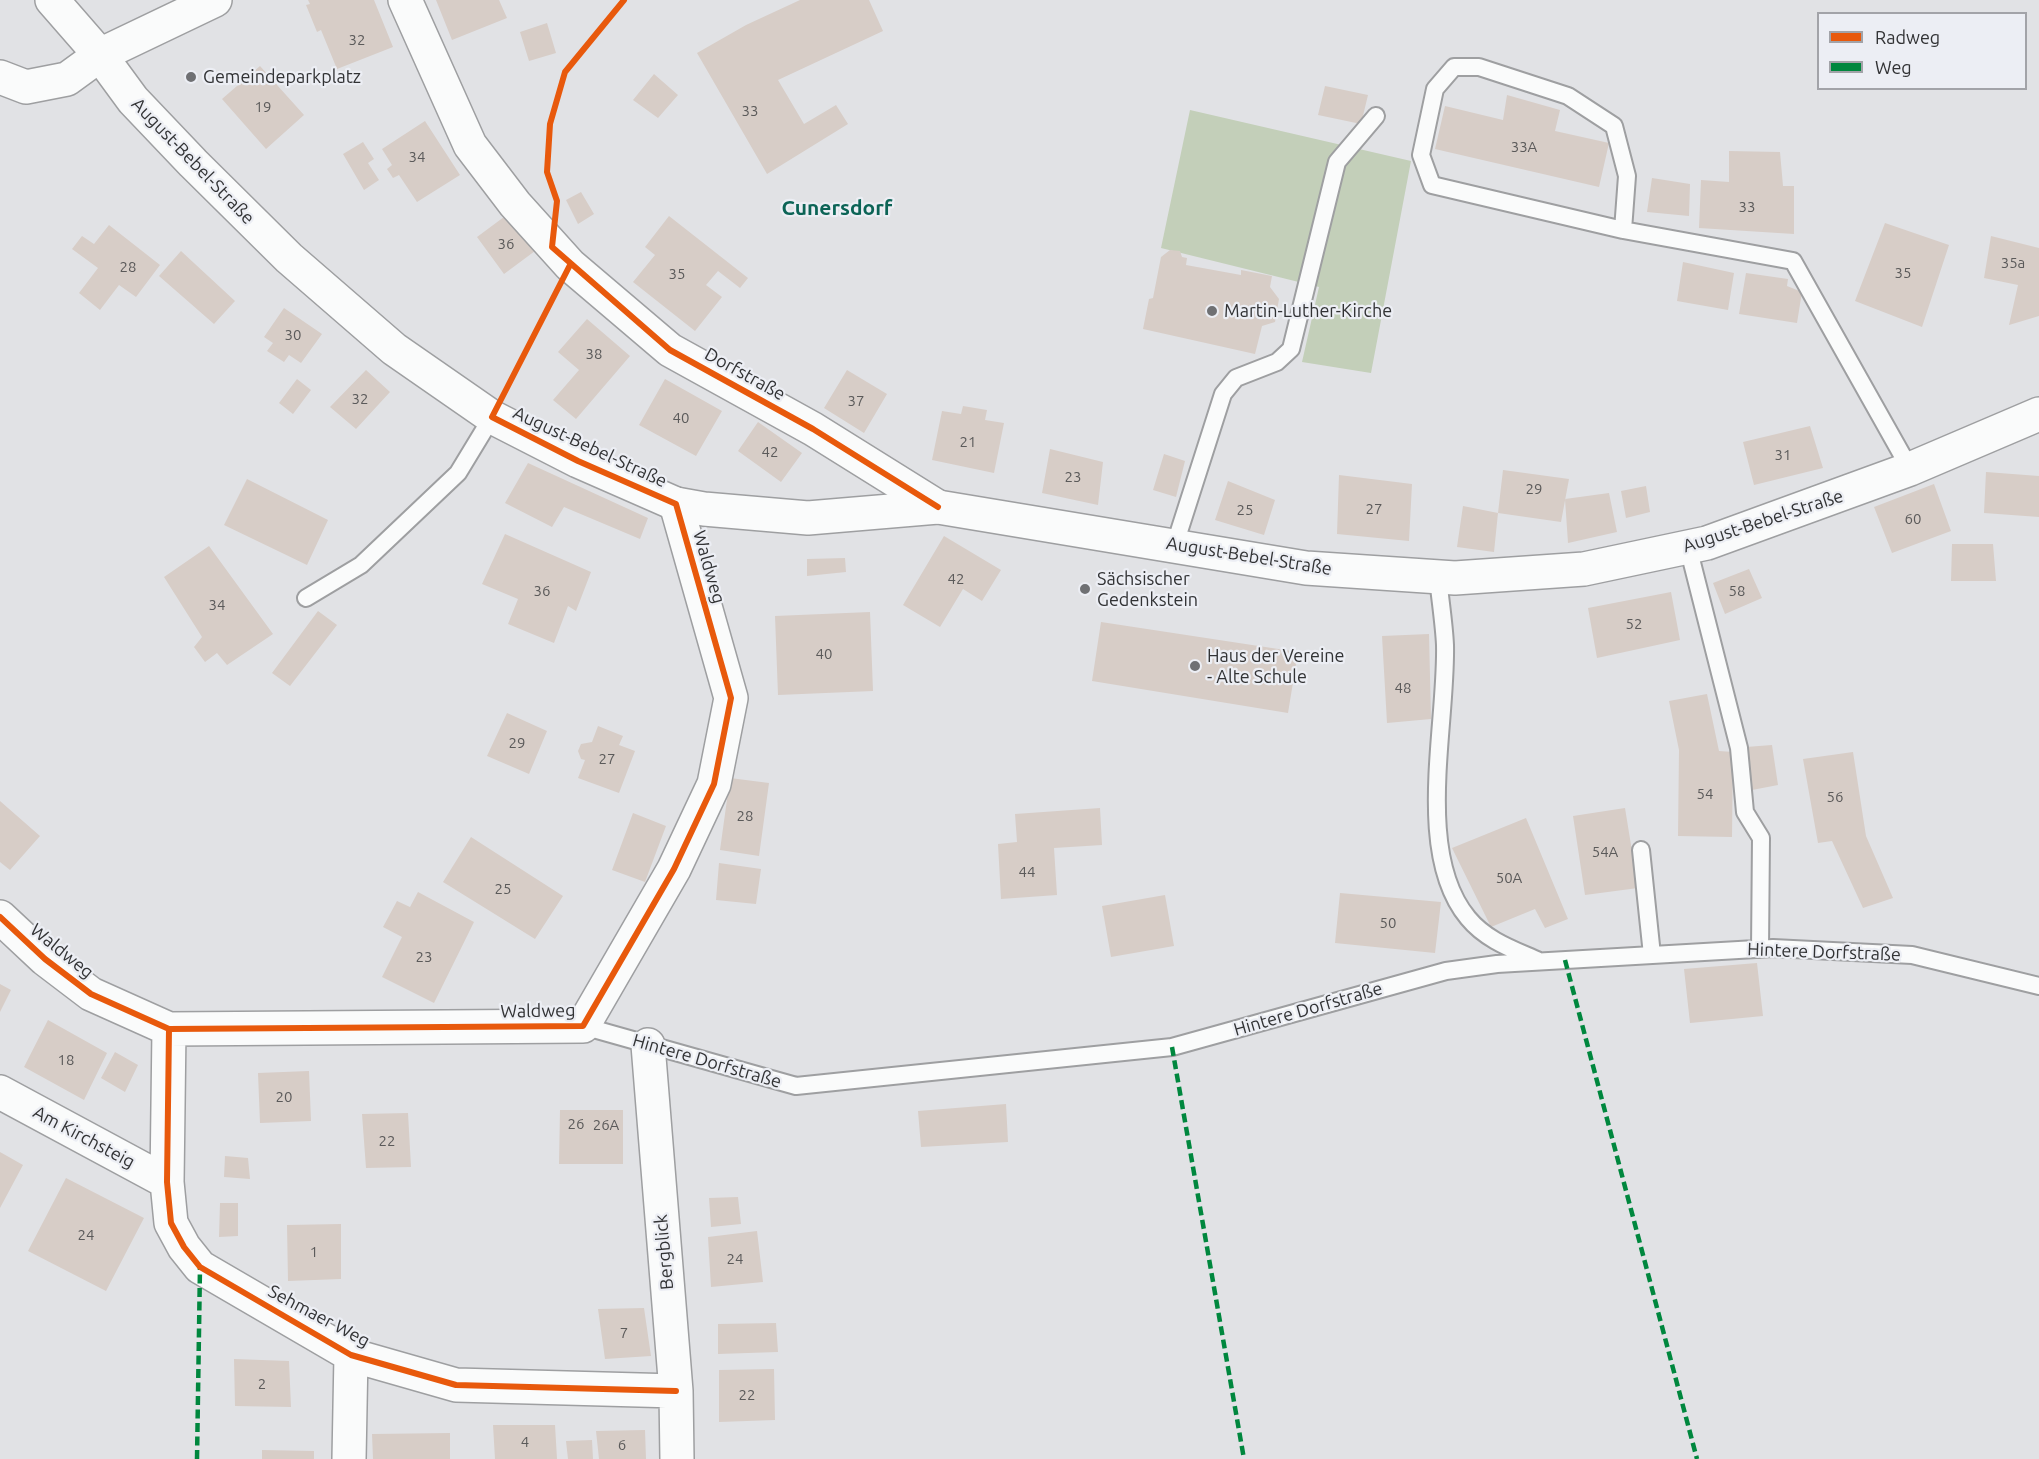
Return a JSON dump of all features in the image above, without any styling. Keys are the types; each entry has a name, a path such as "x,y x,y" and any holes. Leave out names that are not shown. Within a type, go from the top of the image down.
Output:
{"street":[{"name":"August-Bebel-Straße","path":"52,0 100,55 133,100 289,258 394,349 492,417 578,461 676,504 704,509 808,518 938,507 1175,544 1306,568 1438,577 1584,568 1718,539 1910,470 2039,414"},
{"path":"0,76 26,87 67,79 100,55 215,0"},
{"name":"Dorfstraße","path":"405,0 470,145 515,204 564,259 670,350 813,429 938,507"},
{"name":"Waldweg","path":"0,917 45,959 91,994 169,1029 583,1026 674,868 714,784 730,698 676,504"},
{"name":"Sehmaer Weg","path":"169,1029 167,1182 171,1223 184,1247 200,1267 351,1355 456,1385 676,1390"},
{"name":"Bergblick","path":"648,1045 676,1390 677,1459"},
{"name":"Am Kirchsteig","path":"0,1092 167,1182"},
{"path":"350,1459 351,1355"}],"lane":[{"path":"1623,230 1627,176 1614,126 1568,96 1479,67 1454,67 1435,89 1421,155 1432,185 1623,230 1792,261 1910,470"},
{"path":"1175,544 1223,394 1236,378 1277,362 1291,349 1337,162 1376,116"},
{"name":"August-Bebel-Straße","path":"306,598 361,565 458,473 492,417"},
{"path":"1688,547 1739,748 1745,812 1761,838 1760,949"},
{"path":"1438,577 1445,645 1436,838 1445,880 1468,918 1497,943 1541,962"},
{"path":"1641,850 1652,955"},
{"name":"Hintere Dorfstraße","path":"583,1026 796,1086 1172,1047 1446,971 1541,962 1760,949 1912,955 2039,986"}],"green space":[{"path":"1190,110 1411,161 1371,373 1302,362 1319,287 1161,248"}],"building":[{"path":"308,0 374,0 393,47 337,69 321,30 317,32 306,5 310,4"},
{"path":"436,0 499,0 507,18 452,40"},
{"path":"800,0 869,0 883,31 778,80 804,124 836,105 848,124 767,174 697,53 746,25"},
{"path":"547,23 556,53 529,61 520,32"},
{"path":"260,66 304,115 266,149 222,99"},
{"path":"654,74 678,95 658,118 633,100"},
{"path":"1325,86 1368,95 1361,124 1318,115"},
{"path":"1507,95 1560,110 1555,131 1609,143 1599,187 1435,149 1445,106 1503,120"},
{"path":"425,121 460,175 417,202 399,175 393,178 387,169 392,165 382,149"},
{"path":"363,142 374,159 368,163 379,180 364,190 343,154"},
{"path":"1729,151 1780,152 1783,186 1794,186 1794,234 1699,228 1701,180 1729,182"},
{"path":"1652,178 1690,184 1689,216 1647,212"},
{"path":"581,192 594,214 578,224 566,200"},
{"path":"508,214 535,251 504,274 477,237"},
{"path":"669,216 748,278 740,288 718,271 706,285 722,297 695,331 633,282 655,255 645,247"},
{"path":"1885,223 1949,245 1922,327 1855,301"},
{"path":"109,225 160,265 136,297 119,285 100,310 79,293 98,268 72,249 82,236 94,244"},
{"path":"1991,236 2039,248 2039,316 2009,325 2018,285 1984,278"},
{"name":"Martin-Luther-Kirche","path":"1170,250 1180,251 1182,257 1187,258 1186,265 1241,275 1241,270 1272,276 1270,287 1279,299 1275,322 1262,326 1255,354 1143,329 1149,299 1153,298 1161,257"},
{"path":"181,251 235,301 214,324 159,276"},
{"path":"1683,262 1734,273 1728,310 1677,301"},
{"path":"1746,273 1788,279 1787,286 1802,292 1797,323 1739,314"},
{"path":"284,308 322,334 301,363 289,355 284,362 267,351 273,343 264,337"},
{"path":"587,319 630,356 576,419 553,400 579,370 558,352"},
{"path":"366,370 390,392 356,429 330,407"},
{"path":"847,370 887,394 864,433 824,408"},
{"path":"297,379 311,390 293,414 279,403"},
{"path":"665,379 722,411 696,456 639,425"},
{"path":"963,406 987,410 985,420 1004,423 994,473 932,460 942,411 961,414"},
{"path":"758,422 802,453 781,482 738,451"},
{"path":"1810,426 1823,468 1754,485 1743,442"},
{"path":"1050,449 1103,462 1098,505 1042,493"},
{"path":"1164,454 1185,461 1176,497 1153,490"},
{"path":"528,463 648,518 640,539 564,507 552,527 505,503"},
{"path":"1503,470 1569,479 1561,522 1498,513"},
{"path":"1986,472 2039,476 2039,517 1984,513"},
{"path":"1339,475 1412,484 1409,541 1337,534"},
{"path":"247,479 328,520 307,565 224,525"},
{"path":"1228,481 1275,500 1264,535 1215,520"},
{"path":"1934,484 1951,531 1892,553 1874,507"},
{"path":"1646,486 1650,512 1626,518 1621,491"},
{"path":"1609,493 1617,532 1568,543 1565,499"},
{"path":"1463,506 1498,513 1494,552 1457,547"},
{"path":"505,534 591,572 576,611 568,606 554,643 508,624 518,599 482,584"},
{"path":"944,536 1001,570 982,601 963,589 940,627 903,605"},
{"path":"1952,544 1993,544 1996,581 1951,581"},
{"path":"209,546 273,634 227,665 217,653 205,662 194,647 202,637 164,577"},
{"path":"845,558 846,572 807,576 807,559"},
{"path":"1749,569 1762,598 1725,614 1713,583"},
{"path":"1671,592 1680,640 1597,658 1588,608"},
{"path":"318,611 337,625 290,686 272,673"},
{"path":"870,612 873,691 778,695 775,616"},
{"name":"Haus der Vereine - Alte Schule","path":"1101,622 1298,652 1288,713 1092,681"},
{"path":"1429,634 1431,719 1387,723 1382,636"},
{"path":"1707,694 1719,751 1733,752 1732,837 1678,836 1679,750 1669,701"},
{"path":"507,713 547,731 529,774 487,756"},
{"path":"598,726 623,736 619,745 635,751 619,793 578,778 585,760 581,759 578,751 581,744 592,742"},
{"path":"1772,745 1778,785 1752,790 1746,747"},
{"path":"1853,752 1866,836 1893,898 1863,908 1832,841 1818,843 1803,759"},
{"path":"730,778 769,783 759,856 720,850"},
{"path":"0,801 40,836 10,870 0,862"},
{"path":"1100,808 1102,845 1054,848 1057,895 1001,899 998,844 1017,842 1015,814"},
{"path":"1625,808 1638,888 1585,895 1573,816"},
{"path":"633,813 666,826 645,882 612,870"},
{"path":"1526,818 1568,919 1545,928 1535,909 1491,927 1452,848"},
{"path":"471,837 563,896 535,939 443,882"},
{"path":"719,863 761,869 756,904 716,900"},
{"path":"418,892 474,922 434,1003 382,977 402,937 383,927 397,901 410,907"},
{"path":"1340,893 1441,902 1435,953 1335,943"},
{"path":"1165,895 1174,946 1111,957 1102,906"},
{"path":"1757,963 1763,1016 1690,1023 1684,969"},
{"path":"0,984 11,990 0,1012"},
{"path":"48,1020 107,1053 84,1100 24,1067"},
{"path":"115,1052 138,1065 125,1092 101,1078"},
{"path":"309,1071 311,1121 260,1123 258,1073"},
{"path":"1006,1104 1008,1142 921,1147 918,1111"},
{"path":"560,1110 623,1110 623,1164 559,1164"},
{"path":"408,1113 411,1167 366,1168 362,1114"},
{"path":"0,1152 23,1165 0,1208"},
{"path":"225,1156 248,1158 250,1179 224,1177"},
{"path":"66,1178 144,1218 106,1291 28,1251"},
{"path":"738,1197 741,1224 711,1227 709,1198"},
{"path":"220,1203 238,1203 238,1236 219,1237"},
{"path":"341,1224 341,1279 288,1281 287,1225"},
{"path":"757,1231 763,1282 711,1287 708,1237"},
{"path":"644,1308 651,1356 605,1359 598,1309"},
{"path":"776,1323 778,1352 718,1354 718,1324"},
{"path":"234,1359 289,1361 291,1407 235,1406"},
{"path":"774,1369 775,1420 719,1422 719,1370"},
{"path":"493,1425 555,1425 557,1459 495,1459"},
{"path":"645,1430 646,1459 599,1459 596,1431"},
{"path":"450,1433 450,1459 373,1459 372,1434"},
{"path":"592,1440 593,1459 568,1459 566,1441"},
{"path":"262,1450 314,1451 314,1459 262,1459"}],"marked path":[{"path":"1565,960 1697,1459"},
{"path":"1172,1047 1244,1459"},
{"path":"197,1459 200,1267"}],"cycle path":[{"path":"624,0 565,72 550,124 547,172 557,201 552,247 670,350 813,429 938,507"},
{"path":"0,917 45,959 91,994 169,1029 583,1026 674,869 714,784 731,698 676,504 578,461 492,417 570,265"},
{"path":"169,1029 167,1182 171,1223 184,1247 200,1267 351,1355 456,1385 676,1391"}],"place":[{"name":"Gemeindeparkplatz","path":"191,77"},
{"name":"Martin-Luther-Kirche","path":"1212,311"},
{"name":"Sächsischer Gedenkstein","path":"1085,589"},
{"name":"Haus der Vereine - Alte Schule","path":"1195,666"}],"district":[{"name":"Cunersdorf","path":"837,208"}]}
